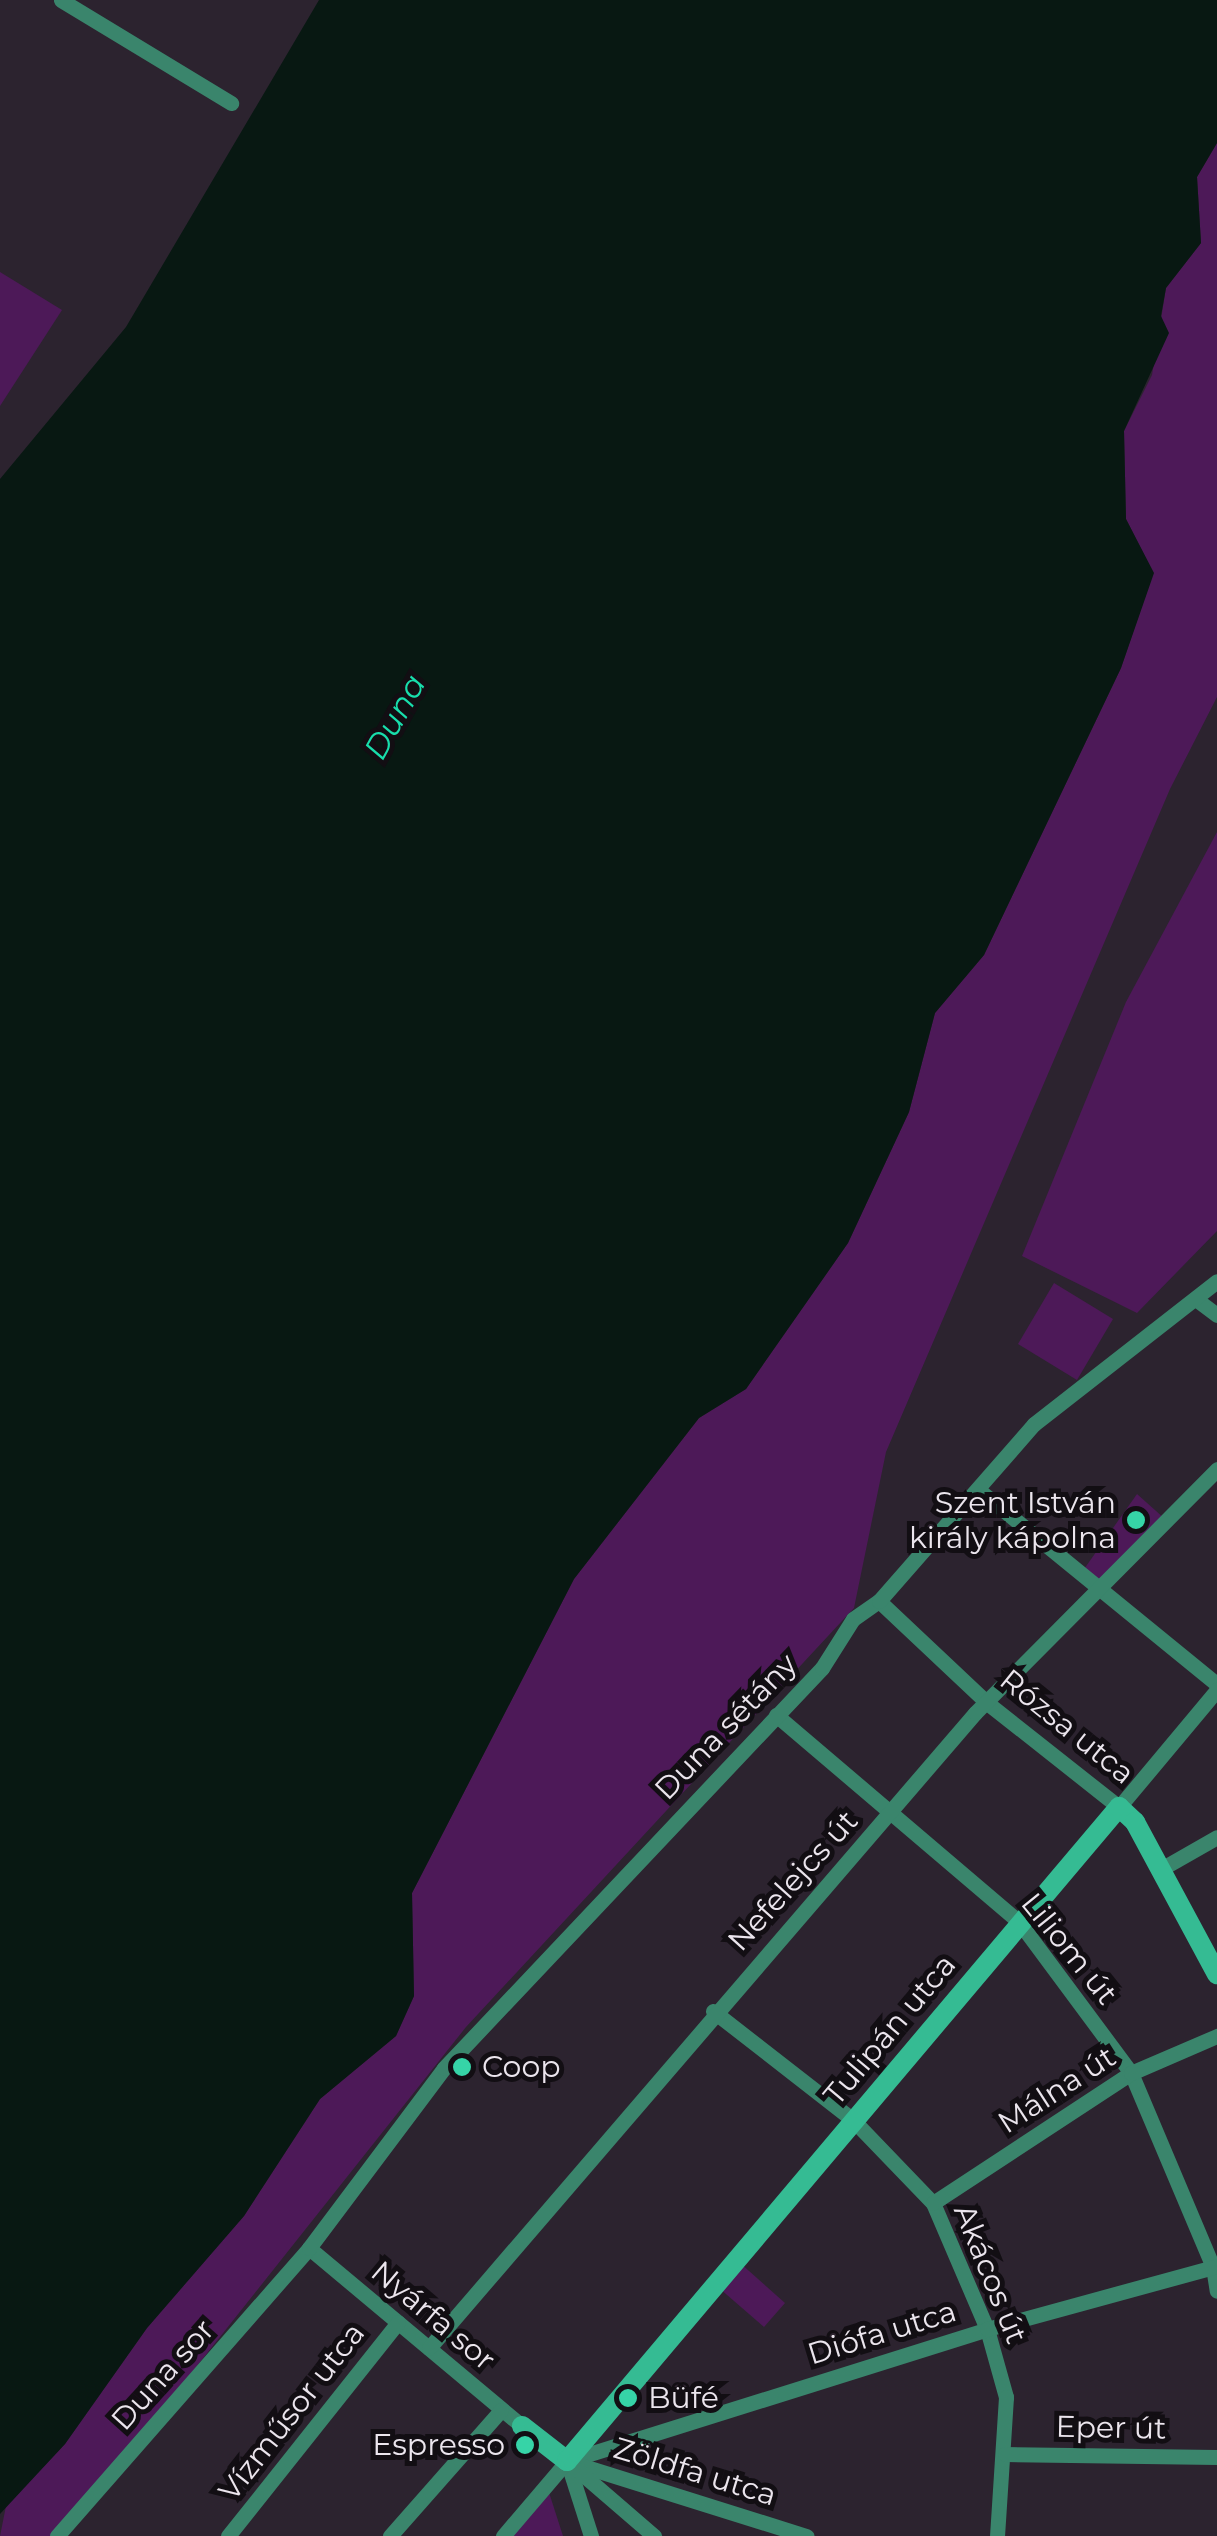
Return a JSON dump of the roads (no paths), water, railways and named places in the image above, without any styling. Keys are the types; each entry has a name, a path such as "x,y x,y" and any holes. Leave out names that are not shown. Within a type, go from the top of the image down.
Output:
{"street":[{"path":"60,0 231,103"},
{"name":"Duna sétány","path":"309,2248 444,2068 822,1668 852,1618 880,1600 980,1491 1034,1424 1217,1282"},
{"path":"1197,1300 1217,1315"},
{"name":"Nefelejcs út","path":"428,2348 713,2012 986,1702 1217,1469"},
{"path":"980,1491 1217,1687"},
{"name":"Rózsa utca","path":"880,1600 986,1702 1119,1806 1161,1868 1217,1974"},
{"name":"Tulipán utca","path":"567,2460 1217,1687"},
{"name":"Liliom út","path":"776,1715 1019,1922 1131,2073 1215,2266 1217,2290"},
{"path":"1161,1868 1217,1837"},
{"name":"Akácos út","path":"713,2012 854,2120 933,2203 987,2329 1006,2398 997,2536"},
{"name":"Málna út","path":"933,2203 1131,2073 1217,2036"},
{"name":"Nyárfa sor","path":"309,2248 522,2426"},
{"name":"Duna sor","path":"57,2536 309,2248"},
{"name":"Diófa utca","path":"567,2460 987,2329 1215,2266"},
{"name":"Vízműsor utca","path":"228,2536 398,2322"},
{"path":"390,2536 502,2410"},
{"path":"522,2426 654,2536"},
{"name":"Eper út","path":"1005,2454 1217,2456"},
{"path":"503,2536 567,2460"},
{"path":"567,2460 590,2536"},
{"name":"Zöldfa utca","path":"567,2460 807,2536"}],"water":[{"name":"Duna","path":"319,0 1217,0 1217,143 1197,177 1201,243 1166,288 1161,316 1169,333 1124,431 1126,519 1154,573 1121,668 984,955 935,1013 909,1112 848,1243 746,1389 699,1418 574,1579 412,1893 414,1996 396,2036 320,2099 244,2216 147,2328 65,2444 0,2514 0,479 126,327"}],"place":[{"name":"Szent István király kápolna","path":"1136,1520"},
{"name":"Coop","path":"462,2067"},
{"name":"Büfé","path":"628,2398"},
{"name":"Espresso","path":"525,2445"}]}
